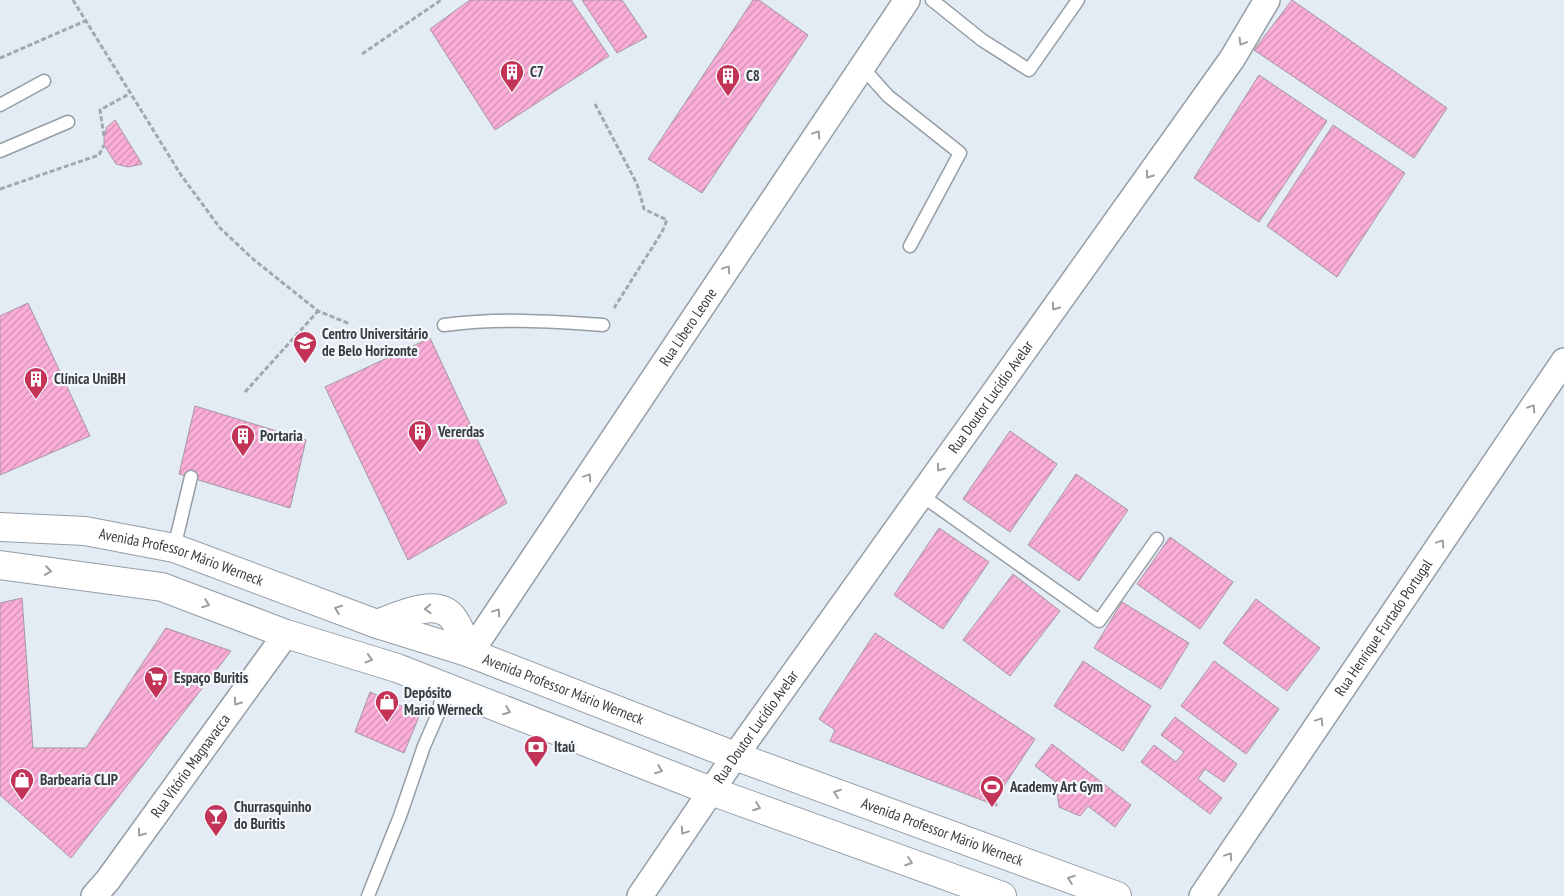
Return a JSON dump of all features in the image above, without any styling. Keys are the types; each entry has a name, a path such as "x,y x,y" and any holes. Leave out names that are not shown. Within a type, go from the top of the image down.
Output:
{"main road":[{"name":"Avenida Professor Mário Werneck","path":"0,527 85,531 174,548 377,624 416,610 436,608 451,616 470,653 735,756 1117,896"},
{"path":"0,565 162,587 286,634 397,668 711,791 1002,896"},
{"path":"397,668 449,663 470,653"}],"street":[{"name":"Rua Líbero Leone","path":"470,653 907,0"},
{"name":"Rua Doutor Lucídio Avelar","path":"640,896 735,756 1232,59 1267,0"},
{"name":"Rua Henrique Furtado Portugal","path":"1202,896 1564,360"},
{"name":"Rua Vitório Magnavacca","path":"94,896 108,880 286,634"}],"lane":[{"path":"932,0 982,40 1029,70 1078,0"},
{"path":"862,67 888,96 960,152 910,246"},
{"path":"0,105 44,81"},
{"path":"0,151 68,122"},
{"path":"444,325 474,321 542,320 602,325"},
{"path":"174,548 191,477"},
{"path":"921,494 1099,621 1157,539"},
{"path":"368,896 424,746 438,714 444,686"}],"path":[{"path":"73,0 180,175 220,228 253,259 318,311 350,324"},
{"path":"362,54 441,0"},
{"path":"0,58 86,21"},
{"path":"104,136 100,110 129,94"},
{"path":"595,104 637,184 644,209 667,220 662,232 602,325"},
{"path":"0,190 98,154 104,145"},
{"path":"245,392 318,311"}],"building":[{"name":"C7","path":"470,0 571,0 609,56 495,130 430,29"},
{"path":"582,0 622,0 647,37 617,53"},
{"name":"C8","path":"753,0 759,0 808,35 702,193 648,159"},
{"path":"1292,0 1447,108 1414,158 1254,50"},
{"path":"1259,75 1327,121 1259,222 1194,178"},
{"path":"115,120 142,164 128,167 116,164 104,145 107,127"},
{"path":"1333,125 1405,173 1337,277 1267,226"},
{"name":"Clínica UniBH","path":"28,303 90,436 0,475 0,316"},
{"name":"Vererdas","path":"430,338 507,503 408,560 325,387"},
{"name":"Portaria","path":"195,406 306,440 290,508 179,474"},
{"path":"1010,431 1057,464 1010,532 963,499"},
{"path":"1076,474 1128,510 1079,581 1028,545"},
{"path":"939,528 989,562 943,629 894,595"},
{"path":"1170,537 1233,582 1200,629 1137,584"},
{"path":"1013,574 1060,611 1010,676 963,640"},
{"name":"Espaço Buritis","path":"22,598 33,748 86,748 166,628 231,651 71,858 0,795 0,603"},
{"path":"1256,599 1320,648 1287,691 1223,643"},
{"path":"1122,602 1189,643 1161,689 1094,648"},
{"path":"875,633 1035,739 996,798 997,806 830,741 835,730 819,719"},
{"path":"1083,661 1151,706 1123,751 1054,706"},
{"path":"1214,661 1279,709 1246,754 1181,706"},
{"name":"Depósito Mario Werneck","path":"370,692 420,714 404,753 355,732"},
{"path":"1175,717 1237,764 1224,782 1205,769 1198,779 1222,798 1210,814 1141,762 1154,745 1176,762 1184,752 1161,735"},
{"path":"1052,744 1131,805 1115,827 1088,806 1080,816 1059,807 1056,782 1035,766"}],"place":[{"name":"C7","path":"512,93"},
{"name":"C8","path":"728,97"},
{"name":"Centro Universitário de Belo Horizonte","path":"305,364"},
{"name":"Clínica UniBH","path":"36,400"},
{"name":"Vererdas","path":"420,453"},
{"name":"Portaria","path":"243,457"},
{"name":"Espaço Buritis","path":"156,699"},
{"name":"Depósito Mario Werneck","path":"387,723"},
{"name":"Itaú","path":"536,768"},
{"name":"Barbearia CLIP","path":"22,801"},
{"name":"Academy Art Gym","path":"992,808"},
{"name":"Churrasquinho do Buritis","path":"216,837"}]}
